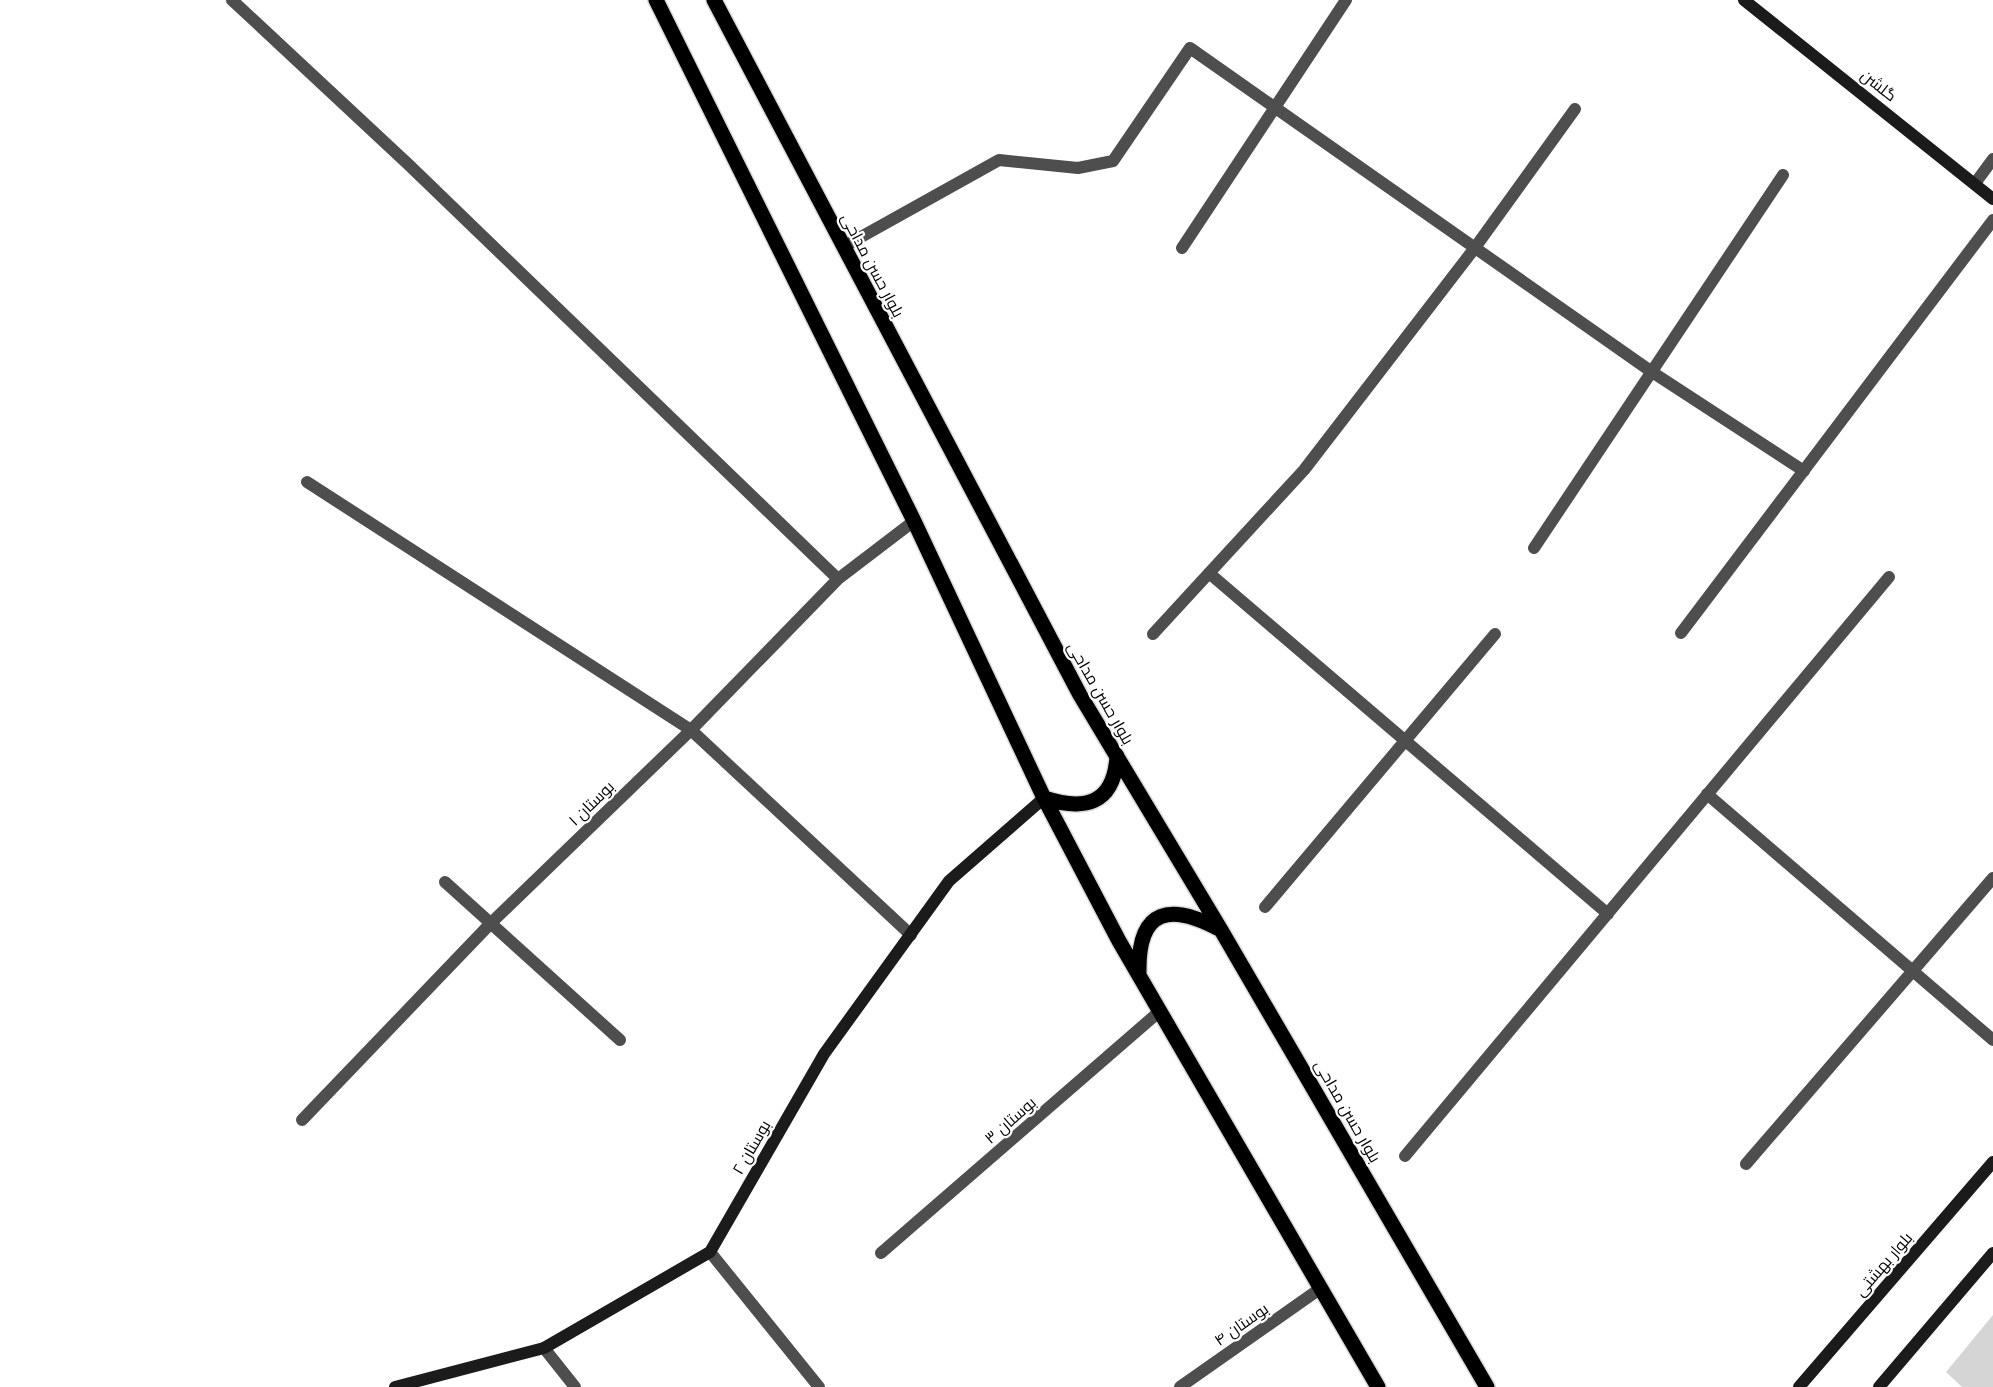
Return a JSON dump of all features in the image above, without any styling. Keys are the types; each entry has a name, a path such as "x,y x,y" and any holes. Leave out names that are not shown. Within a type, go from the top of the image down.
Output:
{"main road":[{"path":"656,0 914,521 1044,798 1139,975 1378,1387"},
{"name":"بلوار حسن مداحی","path":"714,0 1080,695 1221,930 1487,1387"},
{"path":"1044,798 1068,806 1088,804 1102,795 1111,783 1116,773 1117,756"},
{"path":"1139,975 1141,936 1150,923 1166,915 1183,913 1221,930"}],"street":[{"path":"232,0 418,174 838,579"},
{"path":"1182,248 1346,0"},
{"name":"گلشن","path":"1744,0 1976,182 1993,198"},
{"path":"843,247 999,160 1078,168 1113,160 1190,48 1652,372 1804,471"},
{"path":"1153,634 1304,470 1474,249 1575,109"},
{"path":"1976,182 1993,159"},
{"path":"1534,548 1783,175"},
{"path":"1681,633 1993,220"},
{"path":"308,482 691,730 911,935"},
{"name":"بوستان ۱","path":"302,1120 491,923 691,730 838,579 914,521"},
{"path":"1209,573 1608,914"},
{"path":"1405,1156 1889,577"},
{"path":"1265,906 1407,742 1495,634"},
{"path":"1707,794 1993,1040"},
{"name":"بوستان ۲","path":"710,1252 824,1054 949,881 1044,798"},
{"path":"1746,1164 1911,970 1993,878"},
{"path":"444,882 620,1040"},
{"name":"بوستان ۳","path":"881,1253 1160,1011"},
{"name":"بلوار بهشتی","path":"1799,1387 1993,1162"},
{"path":"395,1387 544,1348 710,1252 819,1387"},
{"path":"1879,1387 1993,1253"},
{"name":"بوستان ۴","path":"1180,1387 1321,1288"},
{"path":"544,1348 574,1387"}],"shaded area":[{"path":"1993,1315 1993,1387 1962,1387 1946,1372"}]}
